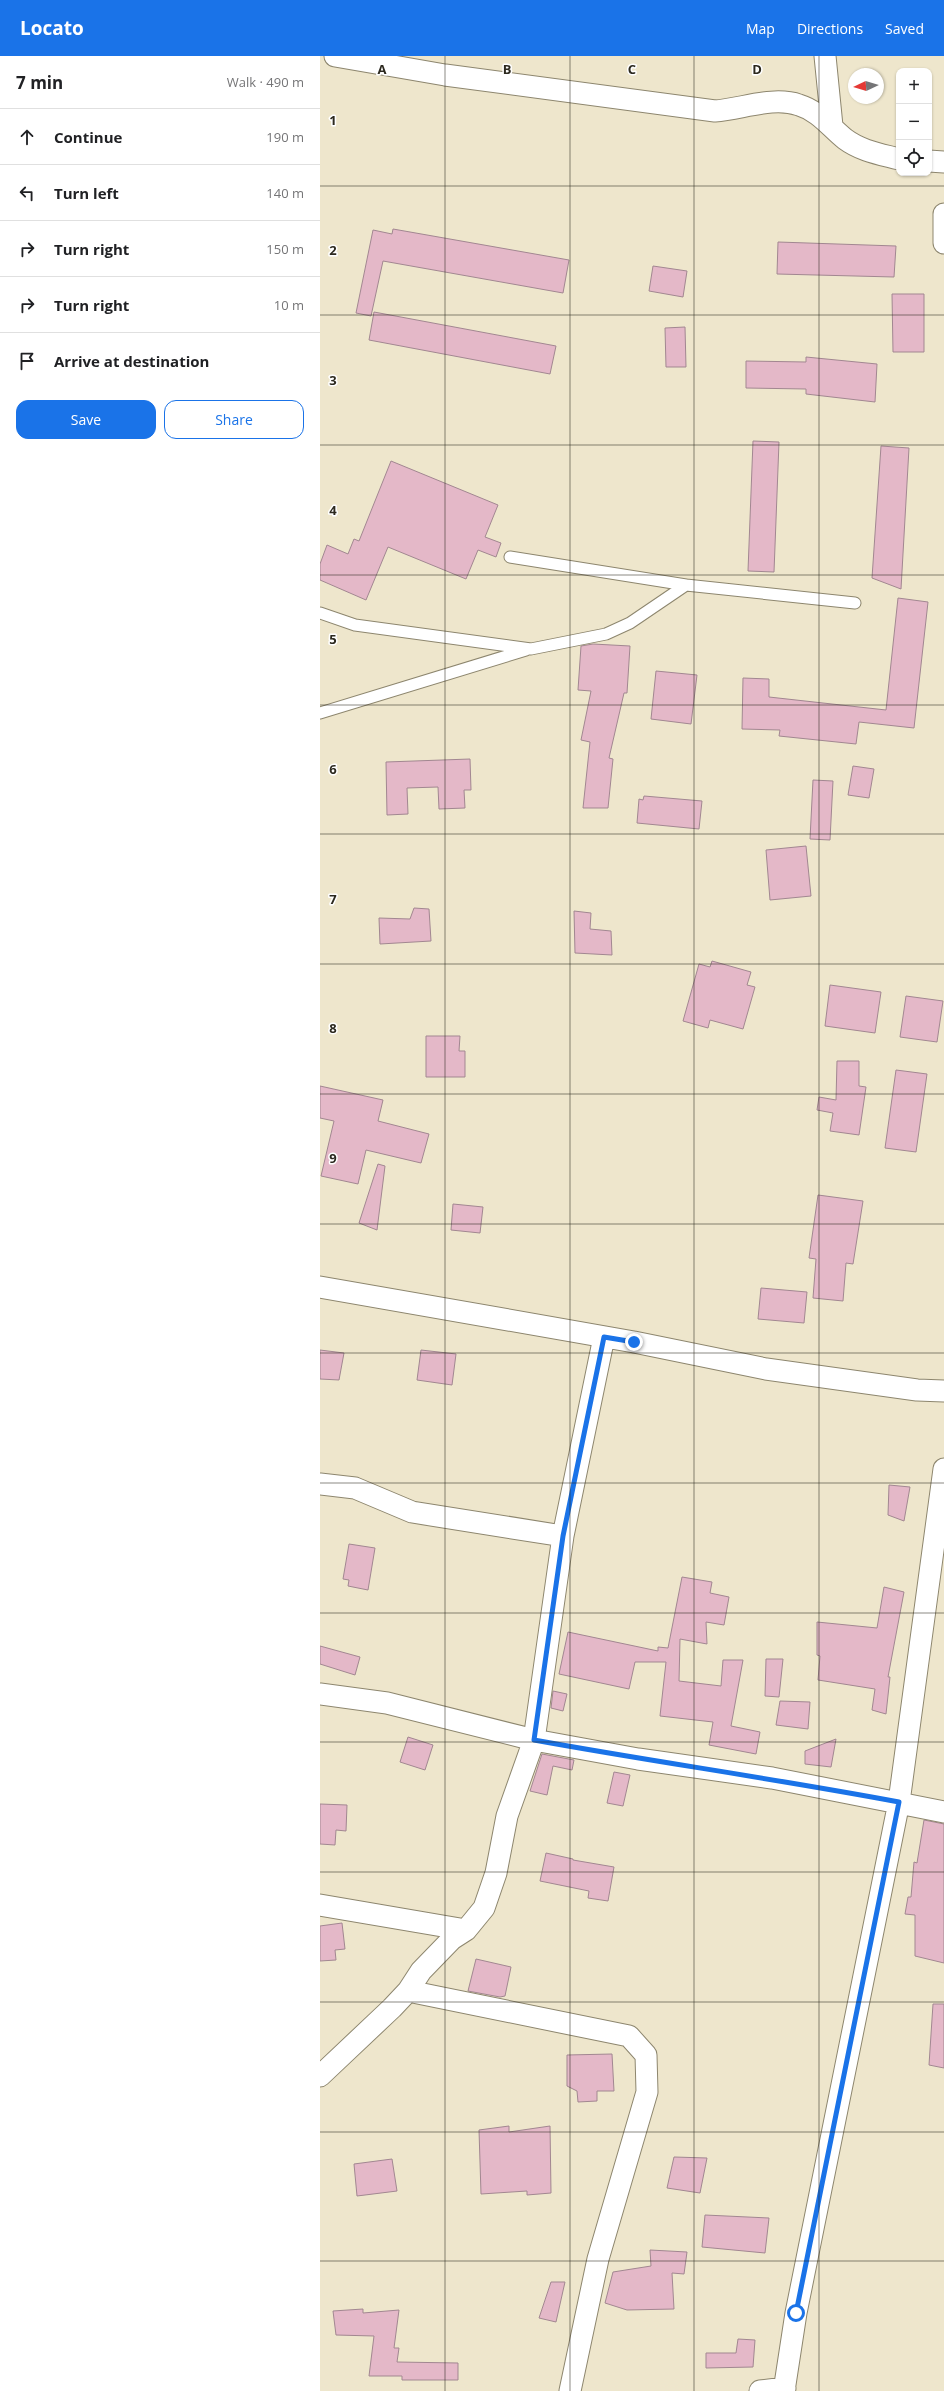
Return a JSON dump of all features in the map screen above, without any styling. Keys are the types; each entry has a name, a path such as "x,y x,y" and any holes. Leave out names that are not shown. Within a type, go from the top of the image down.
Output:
{"street":[{"path":"336,56 445,76 715,111 737,110 759,103 779,102 799,104 818,114 846,139 864,150 896,158"},
{"path":"825,56 832,126"},
{"path":"932,161 944,162"},
{"path":"944,214 944,243"},
{"path":"320,1287 604,1337 766,1369 917,1390 944,1391"},
{"path":"320,2076 408,1991 421,1971 452,1939 466,1930 484,1908 496,1873 507,1816 534,1740 563,1536 604,1337"},
{"path":"760,2391 785,2390 796,2313 899,1802 944,1469"},
{"path":"320,1484 355,1488 412,1512 563,1536"},
{"path":"320,1694 387,1704 534,1740 638,1759 772,1778 944,1812"},
{"path":"320,1905 466,1930"},
{"path":"408,1991 629,2036 646,2056 647,2092 598,2259 570,2391"}],"lane":[{"path":"510,558 686,585 855,603"},
{"path":"320,713 531,649 606,634 630,623 686,585"},
{"path":"320,613 355,626 531,649"}],"building":[{"path":"393,229 569,260 563,293 383,261 371,316 356,313 373,230 392,234"},
{"path":"778,242 896,246 894,277 777,274"},
{"path":"653,266 687,271 683,297 649,291"},
{"path":"892,294 924,294 924,352 893,352"},
{"path":"374,312 556,346 550,374 369,340"},
{"path":"685,327 686,367 666,367 665,328"},
{"path":"806,357 877,364 875,402 806,394 806,389 746,388 746,361 806,362"},
{"path":"753,441 779,442 774,572 748,571"},
{"path":"881,446 909,448 901,589 872,578"},
{"path":"391,461 498,505 485,537 501,543 496,557 478,550 466,579 388,547 366,600 320,580 320,564 327,545 348,554 354,539 359,541"},
{"path":"898,598 928,602 914,728 859,722 856,744 779,736 780,730 742,729 743,678 769,679 769,697 886,710"},
{"path":"593,644 630,646 627,693 624,693 609,758 613,759 608,808 583,808 590,742 581,740 591,691 578,690 581,646"},
{"path":"656,671 697,675 691,724 651,719"},
{"path":"470,759 471,790 464,790 465,808 439,809 438,787 407,788 408,814 387,815 386,762"},
{"path":"853,766 874,769 869,798 848,795"},
{"path":"813,780 833,781 830,840 810,839"},
{"path":"644,796 702,801 699,829 637,823 639,799 643,800"},
{"path":"806,846 811,896 770,900 766,850"},
{"path":"414,908 429,909 431,941 380,944 379,918 410,919"},
{"path":"574,911 591,913 590,929 611,931 612,955 575,953"},
{"path":"712,961 751,972 747,985 755,987 743,1029 710,1020 708,1028 683,1021 699,964 710,967"},
{"path":"830,985 881,992 875,1033 825,1026"},
{"path":"906,996 943,1001 937,1042 900,1037"},
{"path":"426,1036 460,1036 459,1051 465,1051 465,1077 426,1077"},
{"path":"837,1061 859,1061 859,1086 866,1087 859,1135 830,1131 833,1113 817,1110 819,1097 836,1100"},
{"path":"896,1070 927,1074 916,1152 885,1148"},
{"path":"320,1086 383,1100 378,1121 429,1134 421,1163 366,1150 358,1184 321,1176 334,1121 320,1118"},
{"path":"378,1164 385,1166 377,1230 359,1223"},
{"path":"818,1195 863,1201 853,1264 846,1263 843,1301 813,1298 816,1259 809,1258"},
{"path":"453,1204 483,1207 480,1233 451,1230"},
{"path":"761,1288 807,1292 804,1323 758,1319"},
{"path":"320,1350 344,1353 339,1380 320,1379"},
{"path":"421,1350 456,1354 452,1385 417,1380"},
{"path":"889,1485 910,1487 904,1521 888,1515"},
{"path":"349,1544 375,1548 368,1590 348,1586 349,1580 343,1579"},
{"path":"682,1577 712,1582 710,1593 729,1597 724,1625 706,1622 707,1644 680,1639 679,1681 721,1686 723,1660 743,1660 731,1726 760,1732 756,1754 709,1745 713,1722 660,1716 666,1662 635,1662 629,1689 559,1674 568,1632 658,1651 658,1647 668,1648"},
{"path":"884,1587 904,1592 888,1677 890,1677 886,1714 872,1710 875,1689 818,1680 820,1656 817,1655 817,1622 877,1628"},
{"path":"320,1646 360,1657 355,1675 320,1664"},
{"path":"766,1659 783,1659 779,1697 765,1696"},
{"path":"553,1691 567,1694 563,1711 551,1708"},
{"path":"780,1701 810,1702 808,1729 776,1725"},
{"path":"408,1737 433,1745 425,1770 400,1762"},
{"path":"836,1739 831,1767 805,1764 805,1751"},
{"path":"542,1754 574,1760 572,1770 553,1766 547,1795 530,1791"},
{"path":"614,1772 630,1775 623,1806 607,1803"},
{"path":"320,1804 347,1805 346,1831 336,1830 335,1845 320,1844"},
{"path":"924,1820 944,1824 944,1963 915,1956 915,1915 905,1914 908,1897 911,1897 914,1862 917,1863"},
{"path":"546,1853 573,1860 614,1867 608,1901 588,1898 589,1891 540,1881"},
{"path":"342,1923 345,1949 335,1950 336,1960 320,1961 320,1926"},
{"path":"476,1959 511,1967 505,1996 500,1997 468,1991"},
{"path":"933,2004 944,2004 944,2068 929,2065"},
{"path":"612,2054 614,2091 597,2091 597,2101 578,2102 577,2091 567,2086 567,2055"},
{"path":"509,2126 509,2132 550,2126 551,2193 527,2195 527,2191 481,2194 479,2130"},
{"path":"674,2157 707,2158 700,2193 667,2188"},
{"path":"392,2159 397,2191 357,2196 354,2164"},
{"path":"705,2215 769,2218 765,2253 702,2247"},
{"path":"650,2250 687,2252 684,2274 672,2273 674,2309 627,2310 605,2303 613,2272 651,2266"},
{"path":"551,2282 565,2282 556,2322 539,2318"},
{"path":"363,2309 363,2313 399,2310 394,2348 399,2348 397,2362 458,2363 458,2380 402,2380 402,2376 369,2376 374,2336 336,2335 333,2311"},
{"path":"738,2339 755,2340 753,2367 706,2368 706,2353 736,2353"}],"route":[{"path":"634,1342 604,1337 563,1536 534,1740 638,1759 772,1778 899,1802 796,2313"}]}
